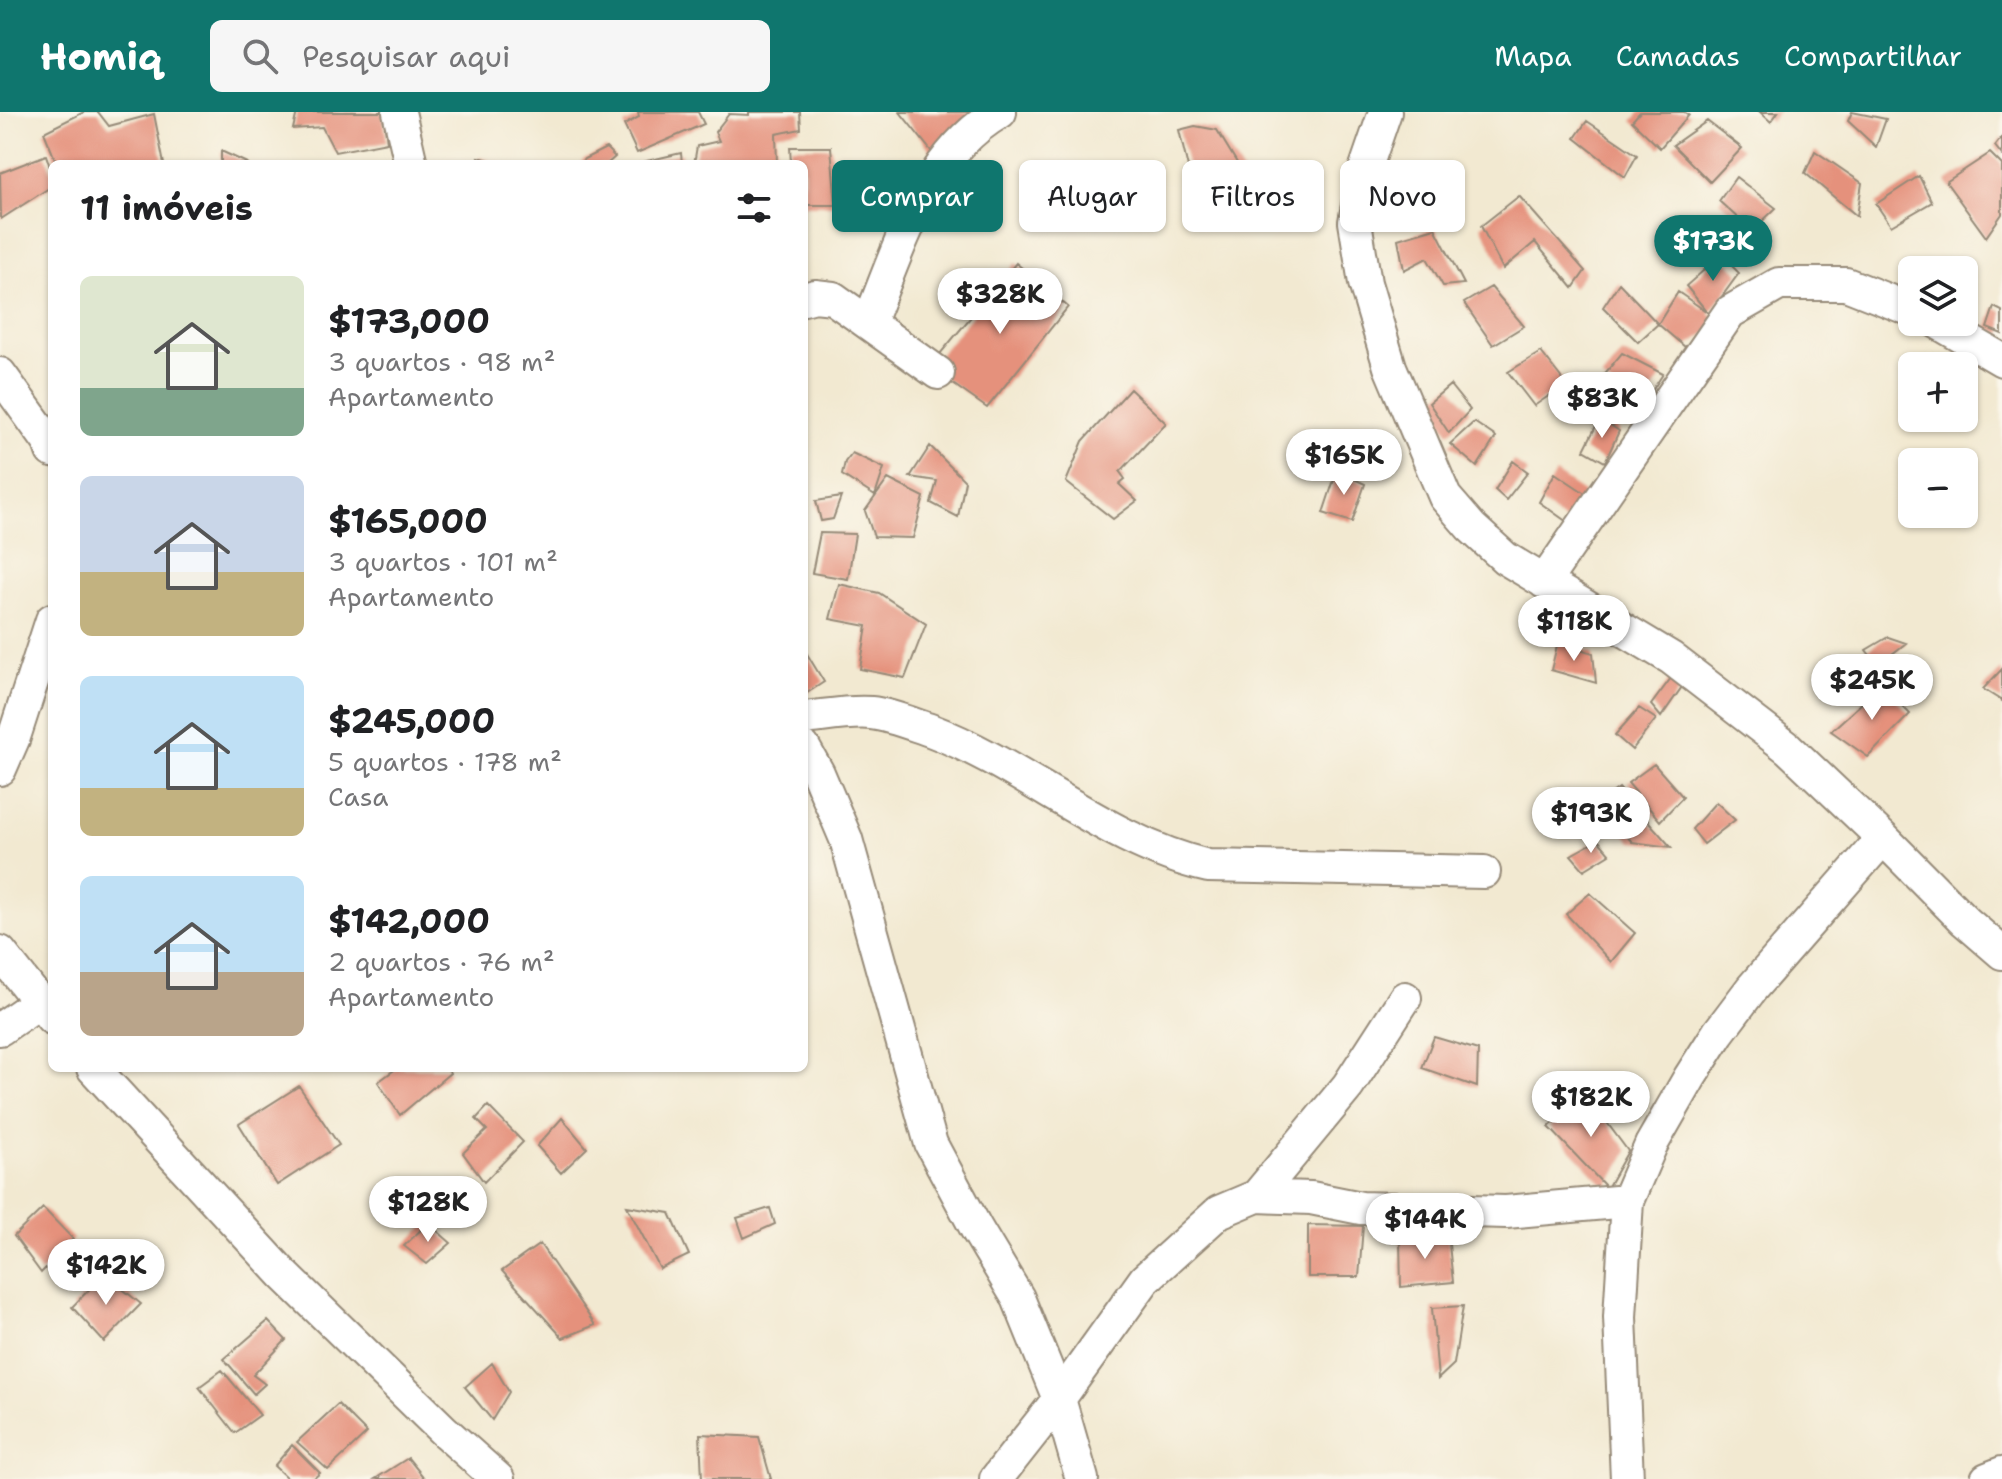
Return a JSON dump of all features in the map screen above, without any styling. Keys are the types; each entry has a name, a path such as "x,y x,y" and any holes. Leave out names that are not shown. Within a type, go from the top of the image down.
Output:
{"street":[{"path":"399,112 410,160"},
{"path":"869,322 926,189 948,156 976,125 1000,112"},
{"path":"1385,112 1364,173 1355,222 1365,283 1390,367 1445,497 1471,527 1505,558 1671,658 1788,748 1965,921 2002,953"},
{"path":"1544,582 1730,312 1779,284 1846,284 1898,304"},
{"path":"808,298 833,298 938,373"},
{"path":"1961,336 2002,360"},
{"path":"0,374 48,441"},
{"path":"0,416 48,443"},
{"path":"0,769 14,737 48,632"},
{"path":"808,718 871,713 968,744 1127,835 1177,859 1208,866 1484,872"},
{"path":"808,755 846,839 931,1144 1018,1298 1059,1399 1082,1479"},
{"path":"1627,1479 1620,1317 1627,1201 1651,1145 1718,1033 1752,988 1883,838"},
{"path":"0,952 46,1010 0,1029"},
{"path":"1257,1196 1348,1086 1405,998"},
{"path":"97,1072 283,1274 443,1430 498,1479"},
{"path":"996,1479 1059,1399 1145,1279 1219,1212 1257,1196 1311,1198 1361,1208 1506,1212 1627,1201"},
{"path":"1987,1479 2002,1473"}],"building":[{"path":"84,112 98,112 109,126 154,114 163,160 55,160 44,132"},
{"path":"297,112 383,112 387,142 335,152 322,127 293,129"},
{"path":"638,112 698,112 704,124 637,153 624,125 639,117"},
{"path":"749,112 800,112 801,129 776,134 777,160 695,160 697,146 719,141 715,132 729,114 749,115"},
{"path":"900,112 979,112 932,152"},
{"path":"1640,112 1684,112 1689,115 1660,148 1632,121"},
{"path":"1760,112 1778,112 1771,122"},
{"path":"1852,112 1886,119 1876,147 1848,121"},
{"path":"1587,121 1637,155 1625,177 1575,138"},
{"path":"1707,121 1742,148 1710,182 1673,145"},
{"path":"1195,126 1217,130 1235,160 1186,160 1179,130"},
{"path":"2002,137 2002,155 1995,146"},
{"path":"790,147 831,147 832,205 808,205 808,160 791,160"},
{"path":"606,148 615,157 612,160 584,159"},
{"path":"221,151 240,160 221,160"},
{"path":"1815,151 1862,183 1857,216 1805,173"},
{"path":"681,153 682,160 651,160"},
{"path":"1990,153 2002,165 2002,214 1986,237 1946,182"},
{"path":"46,155 48,189 1,219 0,173"},
{"path":"1919,176 1932,202 1891,226 1876,204"},
{"path":"1736,177 1776,208 1752,231 1719,201"},
{"path":"1519,196 1585,271 1573,288 1535,242 1503,269 1481,226"},
{"path":"1422,232 1437,232 1464,284 1443,286 1427,258 1404,270 1398,239"},
{"path":"1721,255 1739,273 1709,314 1686,286"},
{"path":"1016,263 1068,307 987,408 929,367"},
{"path":"1619,283 1658,324 1638,342 1603,307"},
{"path":"1491,287 1524,326 1493,345 1464,303"},
{"path":"1678,292 1723,323 1685,347 1658,324"},
{"path":"1994,307 2002,311 2002,334 1987,328"},
{"path":"1541,352 1566,384 1534,406 1508,372"},
{"path":"1622,353 1663,374 1642,406 1601,378"},
{"path":"1450,385 1470,410 1449,433 1429,403"},
{"path":"1130,389 1166,423 1120,472 1125,479 1119,484 1137,501 1113,519 1066,482 1083,441"},
{"path":"1600,418 1619,431 1605,462 1584,450"},
{"path":"1474,422 1496,437 1477,467 1450,444"},
{"path":"930,446 965,481 958,517 931,503 937,481 910,477"},
{"path":"852,453 884,468 875,496 842,475 845,462"},
{"path":"1513,461 1528,472 1506,500 1495,490"},
{"path":"1337,471 1365,484 1352,522 1323,513"},
{"path":"1555,473 1585,493 1570,524 1539,502"},
{"path":"888,479 924,497 913,538 874,537 865,511"},
{"path":"841,497 833,519 821,521 816,501"},
{"path":"820,533 855,534 848,579 812,573"},
{"path":"839,584 879,593 926,624 905,678 860,669 867,626 830,619"},
{"path":"1888,637 1906,643 1878,665 1866,650"},
{"path":"1558,642 1593,653 1596,683 1551,670"},
{"path":"808,656 824,682 808,692"},
{"path":"2002,669 2002,701 1983,689"},
{"path":"1674,674 1686,681 1661,717 1651,705"},
{"path":"1882,685 1910,714 1868,757 1831,731"},
{"path":"1639,708 1656,719 1632,750 1615,735"},
{"path":"1654,764 1683,797 1660,821 1628,783"},
{"path":"1619,788 1671,847 1632,842 1598,803"},
{"path":"1716,802 1735,820 1704,844 1692,829"},
{"path":"1598,840 1610,854 1584,870 1571,855"},
{"path":"1590,893 1635,933 1611,962 1566,914"},
{"path":"1434,1037 1478,1050 1477,1087 1422,1068"},
{"path":"392,1072 450,1073 400,1115 378,1082"},
{"path":"299,1086 339,1145 277,1185 239,1124"},
{"path":"1585,1093 1628,1151 1607,1188 1549,1127"},
{"path":"488,1106 523,1142 484,1182 463,1153 487,1130 476,1119"},
{"path":"562,1118 587,1148 561,1173 537,1146"},
{"path":"627,1206 670,1213 689,1255 660,1269"},
{"path":"43,1208 73,1239 41,1273 14,1236"},
{"path":"770,1208 775,1224 744,1238 737,1218"},
{"path":"428,1223 451,1243 427,1264 404,1246"},
{"path":"1308,1225 1363,1226 1359,1277 1308,1277"},
{"path":"1448,1235 1453,1282 1401,1287 1400,1239"},
{"path":"540,1244 595,1325 563,1338 502,1271"},
{"path":"104,1274 141,1304 104,1342 72,1307"},
{"path":"1463,1306 1454,1364 1438,1379 1432,1308"},
{"path":"268,1321 286,1340 253,1375 265,1384 254,1394 224,1359"},
{"path":"492,1363 509,1392 492,1420 465,1387"},
{"path":"222,1370 260,1415 235,1433 199,1387"},
{"path":"338,1404 367,1433 328,1470 297,1442"},
{"path":"700,1434 759,1437 771,1479 702,1479"},
{"path":"292,1445 320,1473 313,1479 288,1479 274,1466"},
{"path":"408,1458 425,1479 375,1479"}]}
